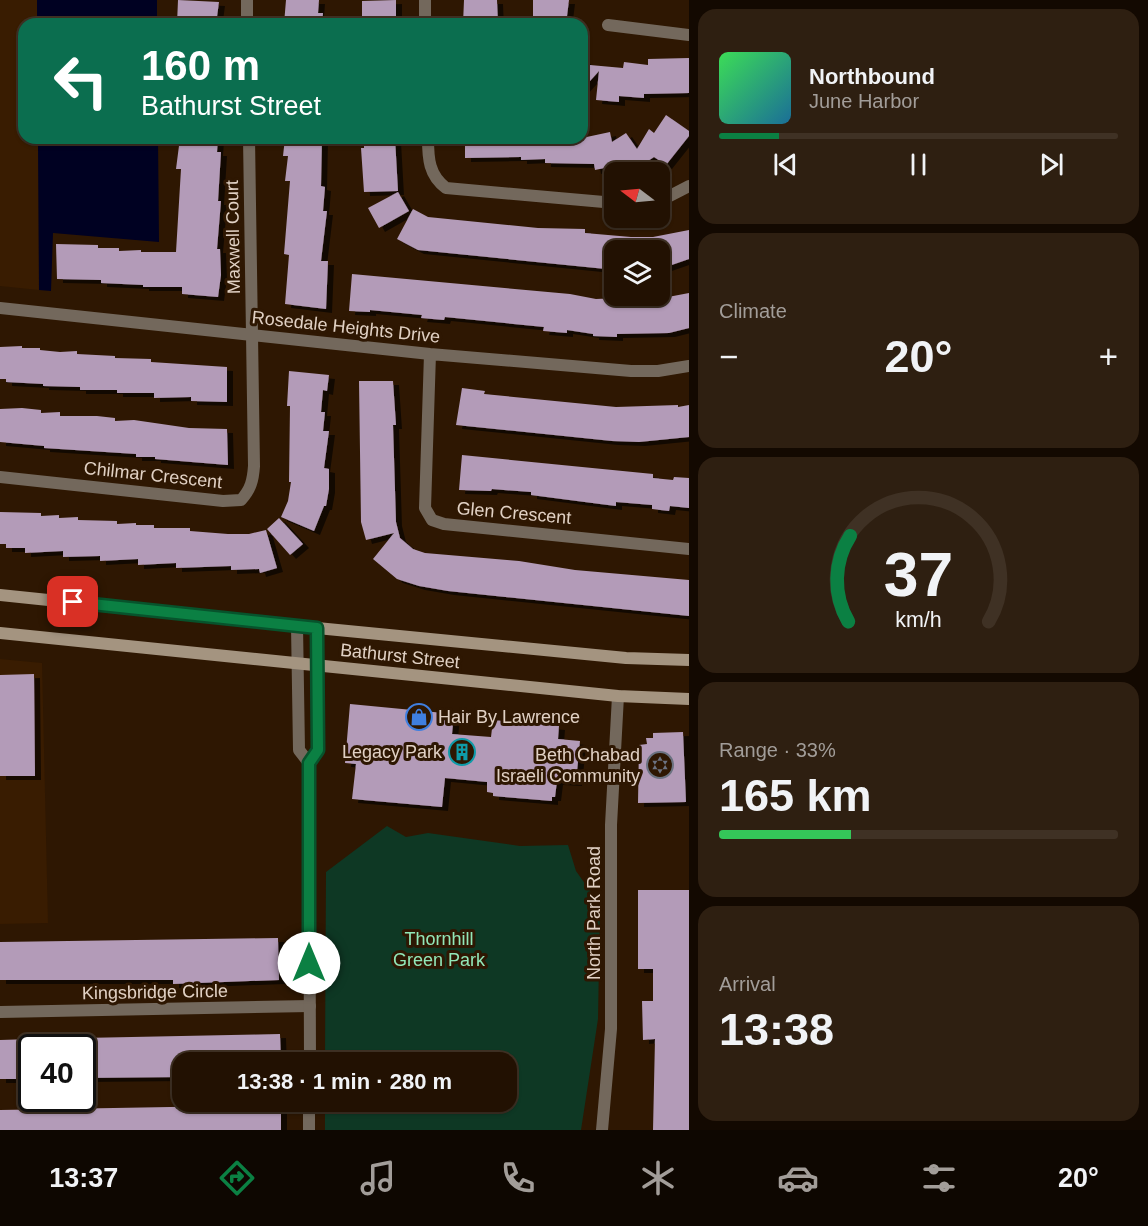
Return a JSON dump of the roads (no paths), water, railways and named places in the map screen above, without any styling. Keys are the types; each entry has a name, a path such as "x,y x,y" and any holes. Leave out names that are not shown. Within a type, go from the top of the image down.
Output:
{"main road":[{"name":"Bathurst Street","path":"0,595 626,658 689,660"},
{"name":"Bathurst Street","path":"0,633 618,696 689,699"}],"street":[{"path":"247,0 247,18"},
{"path":"424,0 425,18"},
{"path":"608,25 689,35"},
{"name":"Maxwell Court","path":"249,144 253,334"},
{"path":"429,144 432,172 436,180 446,188 604,202"},
{"path":"670,196 689,186"},
{"name":"Rosedale Heights Drive","path":"0,308 430,354 631,371 658,371 689,366"},
{"name":"Chilmar Crescent","path":"0,477 223,501 241,500 253,483 253,334"},
{"name":"Glen Crescent","path":"430,354 425,508 432,520 444,524 689,549"},
{"path":"297,626 299,750 309,763"},
{"path":"310,1052 309,763 318,750 317,628"},
{"name":"North Park Road","path":"602,1130 611,1029 611,825 618,696"},
{"name":"Kingsbridge Circle","path":"0,1012 310,1006"},
{"path":"309,1112 309,1130"}],"water":[{"path":"37,0 157,0 157,18 37,18"},
{"path":"38,144 158,144 159,242 53,233 51,291 39,290"}],"place":[{"name":"Hair By Lawrence","path":"419,717"},
{"name":"Legacy Park","path":"462,752"},
{"name":"Beth Chabad Israeli Community","path":"660,765"}],"park label":[{"name":"Thornhill Green Park","path":"439,949"}]}
